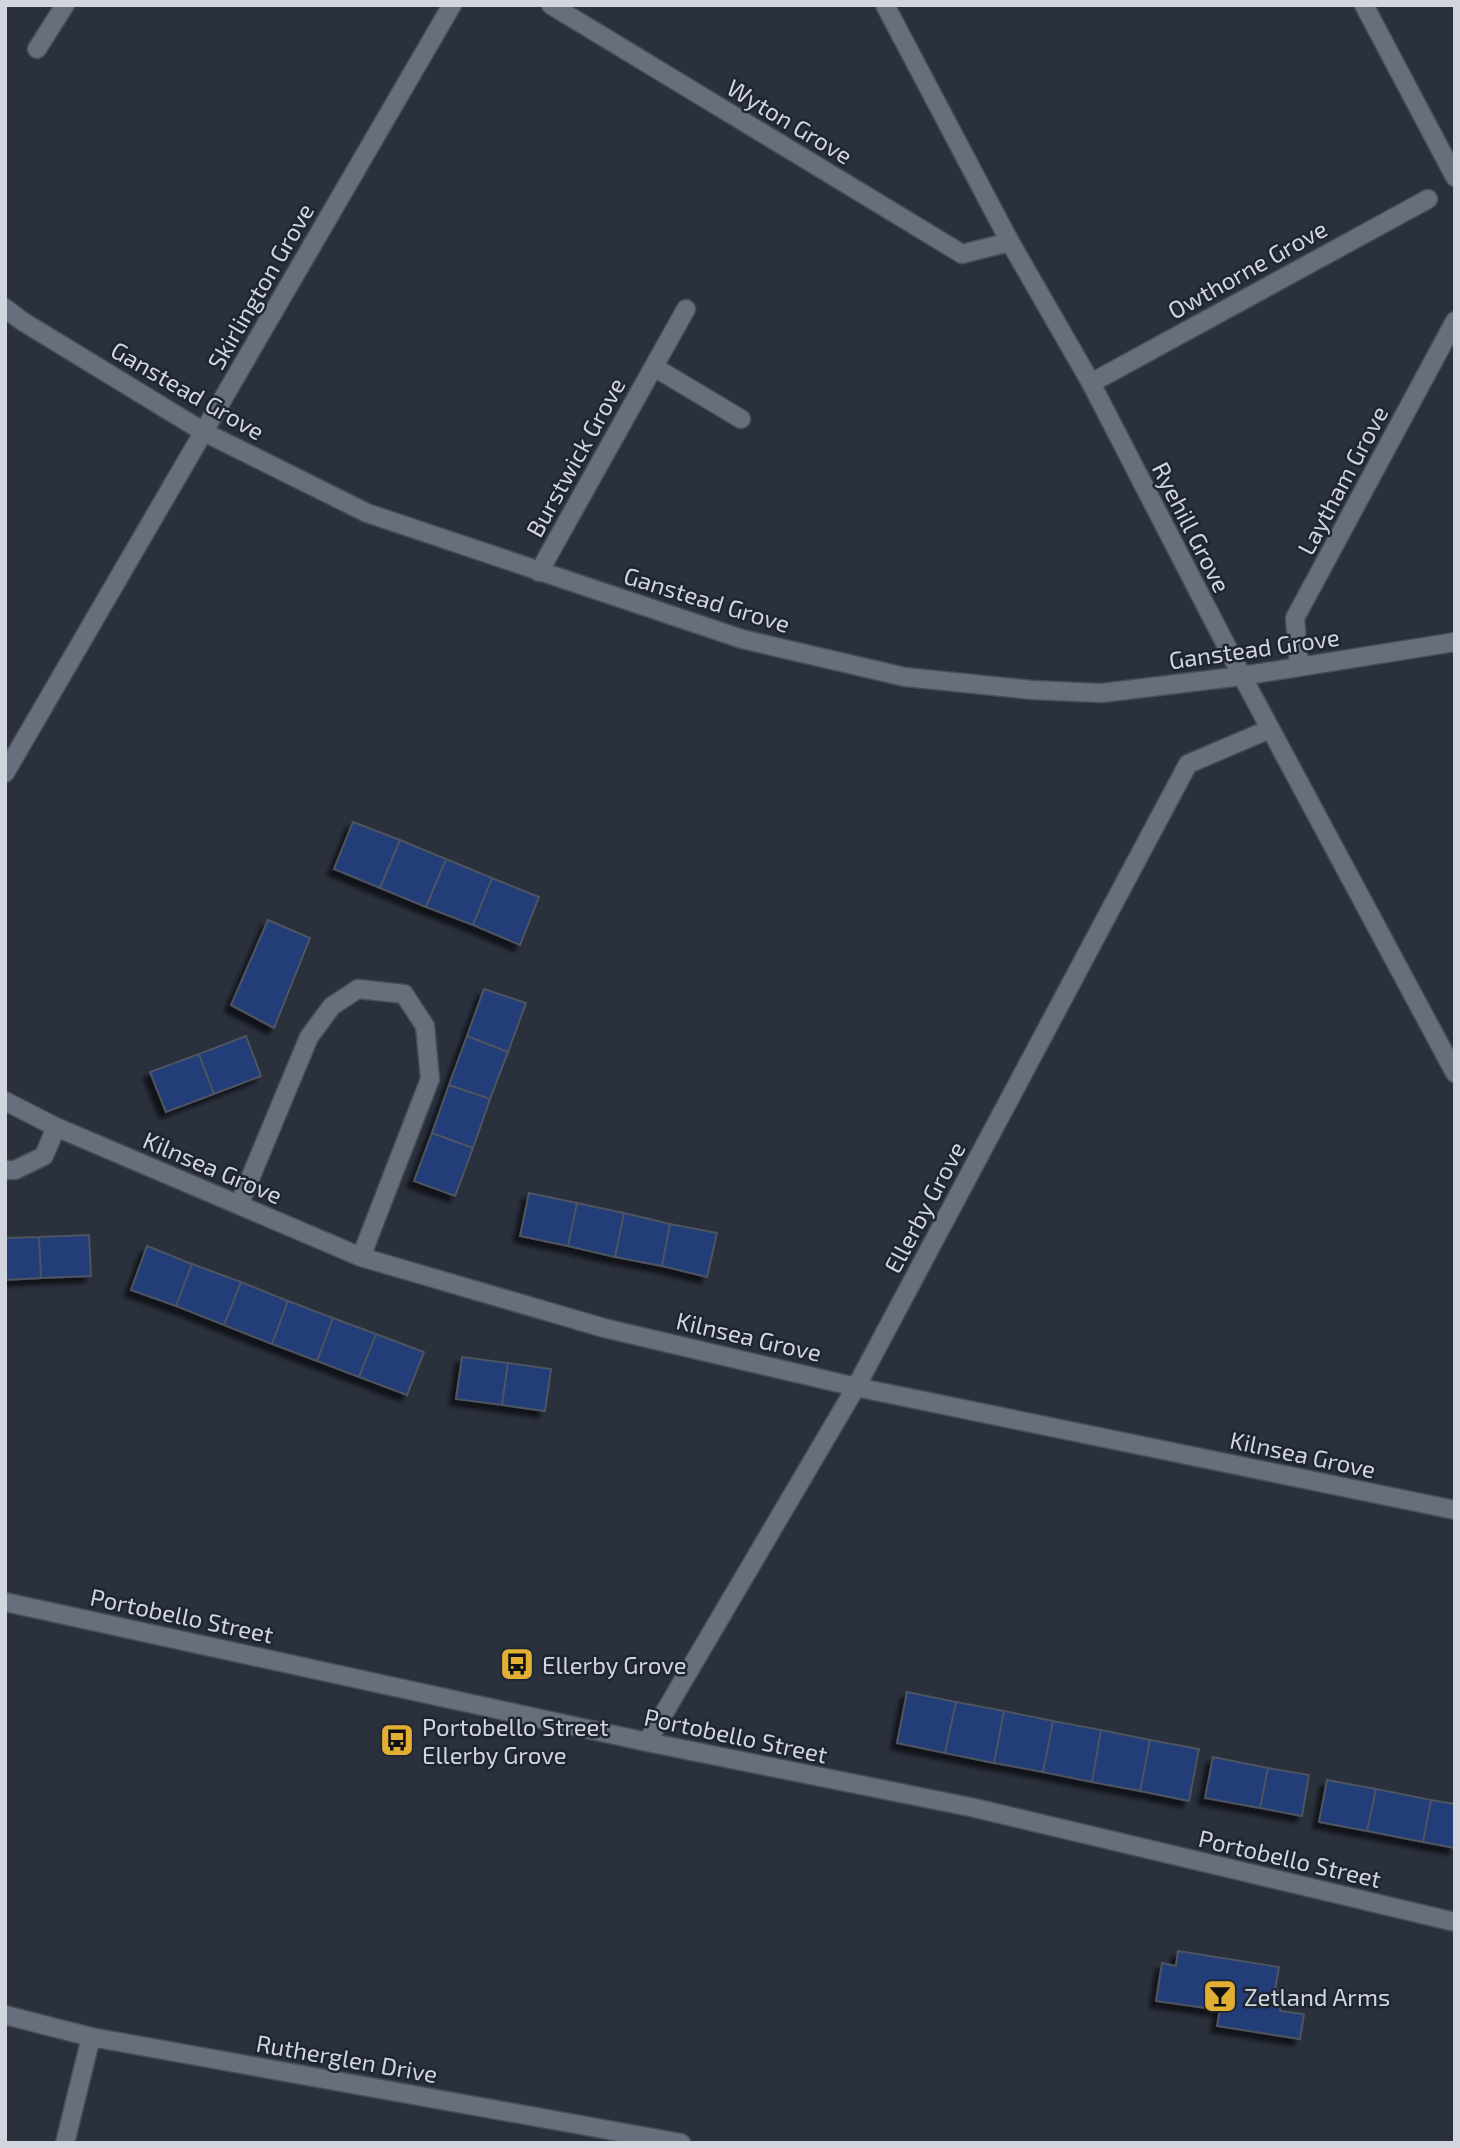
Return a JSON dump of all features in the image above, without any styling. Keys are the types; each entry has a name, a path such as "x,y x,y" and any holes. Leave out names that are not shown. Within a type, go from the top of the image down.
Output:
{"street":[{"path":"37,49 65,5"},
{"name":"Skirlington Grove","path":"5,773 452,5"},
{"name":"Wyton Grove","path":"551,5 962,254 1010,242"},
{"name":"Ryehill Grove","path":"885,5 1010,242 1091,383 1242,676 1455,1073"},
{"path":"1364,5 1455,177"},
{"name":"Owthorne Grove","path":"1091,383 1428,199"},
{"name":"Ganstead Grove","path":"5,308 204,432 367,513 742,639 905,677 1032,690 1102,693 1242,676 1455,642"},
{"name":"Burstwick Grove","path":"539,572 686,309"},
{"name":"Laytham Grove","path":"1299,667 1295,618 1455,321"},
{"name":"Burstwick Grove","path":"654,367 741,419"},
{"name":"Ellerby Grove","path":"647,1742 856,1387 1188,764 1270,729"},
{"path":"239,1205 309,1037 332,1006 358,989 404,994 425,1026 430,1079 361,1257"},
{"name":"Kilnsea Grove","path":"5,1101 56,1127 361,1257 604,1328 856,1387 1455,1510"},
{"path":"5,1170 15,1170 44,1156 56,1127"},
{"name":"Portobello Street","path":"5,1601 647,1742 975,1808 1455,1922"},
{"name":"Rutherglen Drive","path":"5,2015 91,2037 681,2143"},
{"path":"65,2143 91,2037"}],"building":[{"path":"353,822 400,840 380,888 334,869"},
{"path":"400,840 446,859 426,907 380,888"},
{"path":"446,859 492,878 473,925 426,907"},
{"path":"492,878 539,897 520,945 473,925"},
{"path":"268,920 310,938 274,1028 231,1005"},
{"path":"484,989 526,1003 508,1052 467,1036"},
{"path":"246,1036 261,1076 214,1094 199,1054"},
{"path":"467,1036 508,1052 490,1099 449,1085"},
{"path":"199,1054 214,1094 166,1112 150,1072"},
{"path":"449,1085 490,1099 473,1148 432,1133"},
{"path":"432,1133 473,1148 455,1196 414,1181"},
{"path":"529,1193 577,1203 568,1246 520,1236"},
{"path":"577,1203 624,1213 615,1257 568,1246"},
{"path":"624,1213 670,1224 662,1266 615,1257"},
{"path":"670,1224 717,1233 707,1277 662,1266"},
{"path":"89,1235 91,1276 41,1278 39,1237"},
{"path":"39,1237 41,1278 5,1280 5,1238"},
{"path":"147,1246 192,1264 176,1306 131,1290"},
{"path":"192,1264 241,1282 224,1325 176,1306"},
{"path":"241,1282 288,1301 272,1344 224,1325"},
{"path":"288,1301 333,1318 317,1361 272,1344"},
{"path":"333,1318 376,1334 359,1377 317,1361"},
{"path":"376,1334 424,1352 407,1395 359,1377"},
{"path":"462,1357 508,1363 502,1405 456,1399"},
{"path":"508,1363 551,1369 545,1411 502,1405"},
{"path":"907,1692 956,1702 945,1753 897,1743"},
{"path":"956,1702 1004,1711 994,1763 945,1753"},
{"path":"1004,1711 1053,1721 1043,1772 994,1763"},
{"path":"1053,1721 1101,1730 1092,1782 1043,1772"},
{"path":"1101,1730 1150,1740 1140,1791 1092,1782"},
{"path":"1150,1740 1199,1749 1189,1801 1140,1791"},
{"path":"1213,1757 1268,1768 1260,1808 1205,1798"},
{"path":"1268,1768 1309,1775 1302,1816 1260,1808"},
{"path":"1327,1780 1376,1789 1367,1831 1319,1822"},
{"path":"1376,1789 1431,1800 1423,1842 1367,1831"},
{"path":"1431,1800 1455,1804 1455,1848 1423,1842"},
{"name":"Zetland Arms","path":"1178,1951 1279,1967 1275,1990 1283,1990 1280,2011 1304,2014 1300,2039 1217,2026 1220,2010 1156,2001 1162,1963 1176,1966"}],"place":[{"name":"Ellerby Grove","path":"517,1664"},
{"name":"Portobello Street Ellerby Grove","path":"397,1740"},
{"name":"Zetland Arms","path":"1220,1996"}]}
